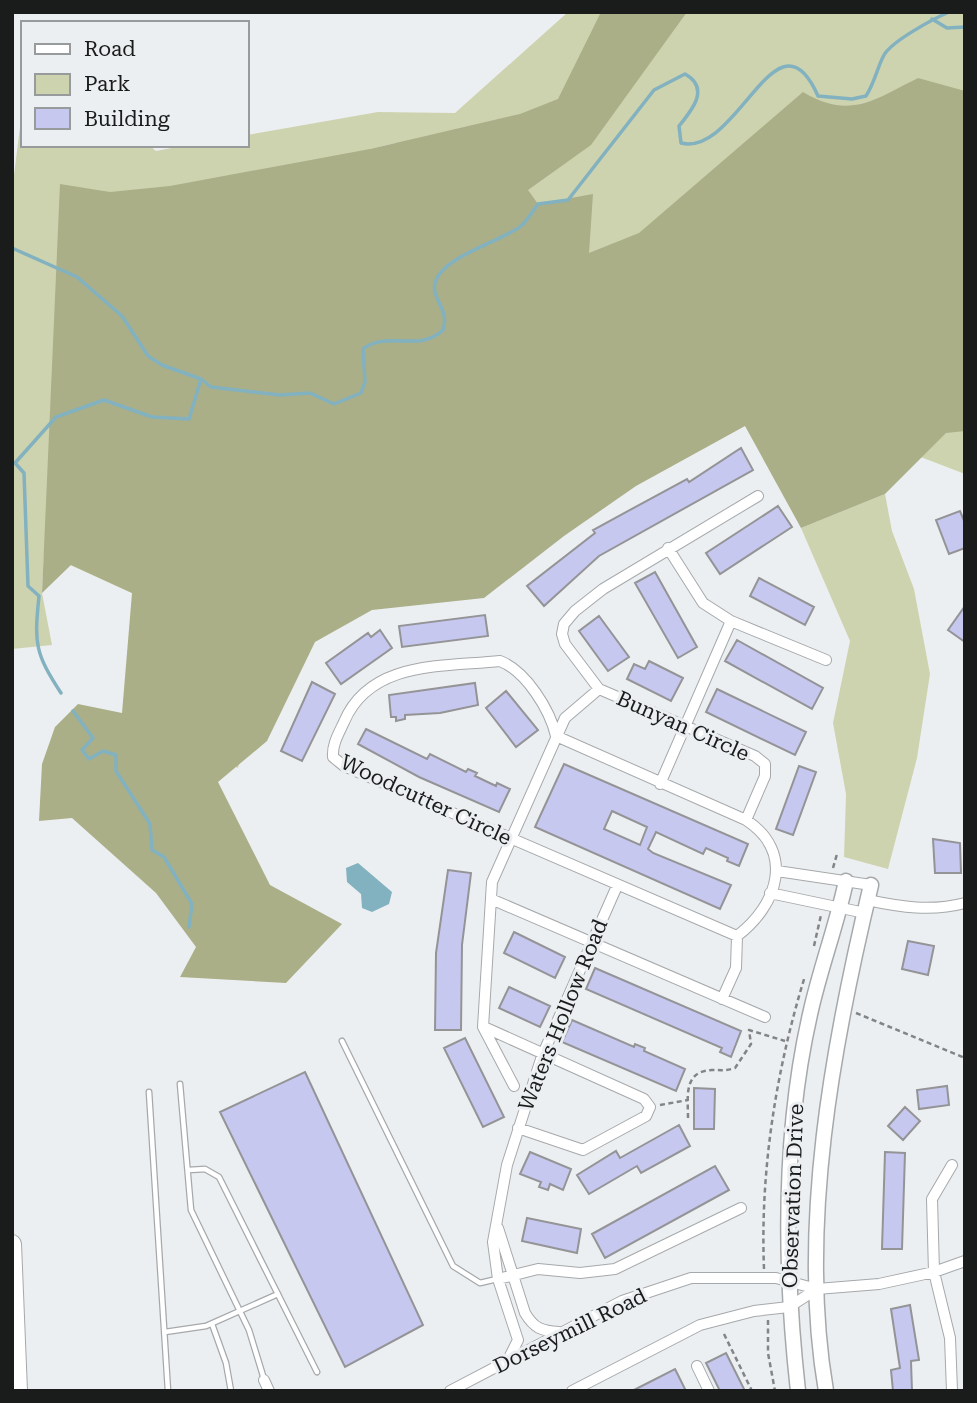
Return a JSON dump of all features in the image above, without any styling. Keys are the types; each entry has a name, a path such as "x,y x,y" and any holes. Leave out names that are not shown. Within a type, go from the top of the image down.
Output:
{"highway":[{"path":"12,1244 18,1391"}],"street":[{"name":"Bunyan Circle","path":"746,820 765,775 765,764 755,756 599,690 565,644 562,634 564,624 575,611 603,589 758,496"},
{"path":"668,548 703,603 731,621 826,660"},
{"path":"660,784 731,621"},
{"name":"Woodcutter Circle","path":"556,736 552,720 520,674 512,665 500,661 408,670 388,676 360,695 349,710 334,744 333,757 510,840 737,936"},
{"path":"514,1086 483,1027 492,882 565,718 599,690"},
{"path":"556,736 746,820 762,830 772,844 777,858 777,871 770,893 751,925 737,936 736,968 722,999"},
{"path":"777,871 846,881 868,899 905,908 943,909 965,903"},
{"name":"Observation Drive","path":"798,1391 789,1307 791,1143 797,1087 811,1010 846,881"},
{"name":"Waters Hollow Road","path":"506,1360 518,1340 498,1279 493,1242 498,1228 508,1165 542,1056 617,886"},
{"path":"770,893 839,906 868,899"},
{"path":"491,899 765,1017"},
{"name":"Observation Drive","path":"826,1391 817,1289 821,1151 843,1008 868,899"},
{"path":"483,1027 542,1056 645,1099 650,1107 646,1116 583,1150 518,1128"},
{"path":"952,1165 932,1199 934,1272 950,1338 952,1391"},
{"path":"498,1279 538,1269 580,1273 615,1269 741,1208"},
{"name":"Waters Hollow Road","path":"498,1228 505,1241 512,1276 533,1326 543,1331 562,1332"},
{"name":"Dorseymill Road","path":"450,1391 622,1301 691,1278 776,1278 817,1289 879,1284 934,1272 965,1261"},
{"name":"Dorseymill Road","path":"572,1391 700,1325 754,1311 789,1307 817,1289"},
{"path":"696,1366 709,1391"}],"lane":[{"path":"342,1041 453,1266 480,1283 498,1279"},
{"path":"180,1084 191,1210 240,1311 266,1387"},
{"path":"149,1092 169,1391"},
{"path":"188,1170 205,1169 219,1177 317,1372"},
{"path":"165,1332 189,1331 212,1324 278,1294"},
{"path":"212,1324 226,1363 231,1391"}],"path":[{"path":"843,1008 965,1058"},
{"path":"688,1118 688,1085 694,1076 702,1072 735,1068 751,1044 749,1030 785,1041"},
{"path":"650,1107 688,1100"},
{"path":"767,1324 775,1391"},
{"path":"724,1334 752,1391"}],"green space":[{"path":"568,12 965,12 965,474 884,443 810,371 395,599 312,628 245,741 238,768 209,755 204,626 44,553 42,593 52,645 12,649 12,191 21,119 21,147 151,147 156,151 177,147 248,147 248,135 378,112 455,113","holes":["396,143 295,265 370,149"]},
{"path":"601,12 687,12 591,145 528,190 538,204 593,194 589,253 639,233 803,92 835,105 848,106 875,99 918,78 965,91 965,431 946,433 885,494 801,528 745,426 636,486 564,536 484,598 372,610 315,642 267,741 218,782 270,885 342,924 286,983 180,977 196,947 156,893 72,818 39,821 42,764 55,727 78,704 122,713 132,593 71,565 42,593 60,184 110,192 170,186 370,149 520,114 558,99"},
{"path":"885,494 892,531 914,589 930,674 917,758 888,869 844,857 846,794 833,723 850,641 801,528"}],"water":[{"path":"358,863 392,892 389,904 372,912 362,908 361,894 347,882 346,868"}],"building":[{"path":"741,448 753,470 599,556 544,606 527,586 595,533 593,530 687,479 689,482"},
{"path":"778,506 792,527 720,574 706,553"},
{"path":"960,511 965,523 965,548 949,554 936,520"},
{"path":"655,572 697,647 678,658 635,583"},
{"path":"759,578 814,607 805,625 750,596"},
{"path":"965,606 965,642 948,630"},
{"path":"485,615 488,636 402,647 399,626"},
{"path":"599,616 629,657 608,671 579,631"},
{"path":"380,630 392,648 341,684 326,663 368,633 371,637"},
{"path":"737,640 823,688 812,709 725,661"},
{"path":"649,661 683,678 671,701 627,679 634,664 645,669"},
{"path":"312,682 335,694 302,761 281,751"},
{"path":"475,683 478,705 440,713 405,715 405,719 396,721 396,717 391,717 389,695"},
{"path":"717,689 806,732 795,755 706,712"},
{"path":"506,691 538,730 516,747 486,708"},
{"path":"366,729 427,759 430,754 466,772 468,769 477,773 475,776 496,786 497,783 510,789 499,812 419,777 358,744"},
{"path":"564,764 748,844 739,866 706,848 703,854 656,832 648,849 731,885 720,909 535,827","holes":["612,811 647,827 640,845 604,829"]},
{"path":"799,766 816,772 793,835 776,829"},
{"path":"933,839 960,843 961,873 935,873"},
{"path":"448,870 471,873 462,945 461,1030 435,1030 436,953"},
{"path":"514,932 565,957 555,978 504,953"},
{"path":"908,941 934,946 928,975 902,969"},
{"path":"595,968 741,1031 731,1057 720,1052 722,1048 586,989"},
{"path":"509,987 550,1006 540,1027 499,1008"},
{"path":"572,1020 634,1047 635,1044 645,1048 644,1051 685,1069 676,1091 562,1042"},
{"path":"465,1038 504,1117 483,1127 444,1048"},
{"path":"305,1072 423,1325 345,1367 220,1112"},
{"path":"947,1086 949,1105 919,1109 917,1090"},
{"path":"694,1088 715,1089 714,1129 694,1129"},
{"path":"905,1107 920,1121 903,1140 888,1126"},
{"path":"679,1125 690,1146 641,1173 637,1166 589,1194 577,1175 616,1151 620,1158"},
{"path":"530,1152 571,1169 563,1190 550,1184 548,1190 539,1187 541,1182 520,1174"},
{"path":"885,1152 905,1153 902,1249 882,1249"},
{"path":"715,1166 729,1190 605,1258 592,1234"},
{"path":"527,1218 581,1229 577,1253 522,1241"},
{"path":"910,1305 919,1360 911,1361 912,1391 893,1391 891,1370 900,1368 891,1309"},
{"path":"726,1353 745,1391 720,1391 706,1363"},
{"path":"675,1369 686,1391 632,1391"}],"waterway":[{"path":"12,248 77,277 122,316 148,356 162,365 201,379 211,387 280,395 310,393 334,404 361,393 365,382 363,349 383,341 424,340 443,330 444,316 434,289 440,274 460,257 521,226 538,204 568,200 654,90 685,74 692,80 697,86 697,99 679,126 681,143 702,141 721,128 772,74 787,66 803,72 818,96 852,99 866,96 888,49 949,12"},
{"path":"932,19 947,28 965,27"},
{"path":"61,693 38,648 39,596 28,586 24,473 15,463 56,417 104,400 152,417 189,419 201,379"},
{"path":"73,711 93,738 82,750 89,759 103,751 116,755 116,771 150,824 152,850 164,857 192,904 189,927"}]}
